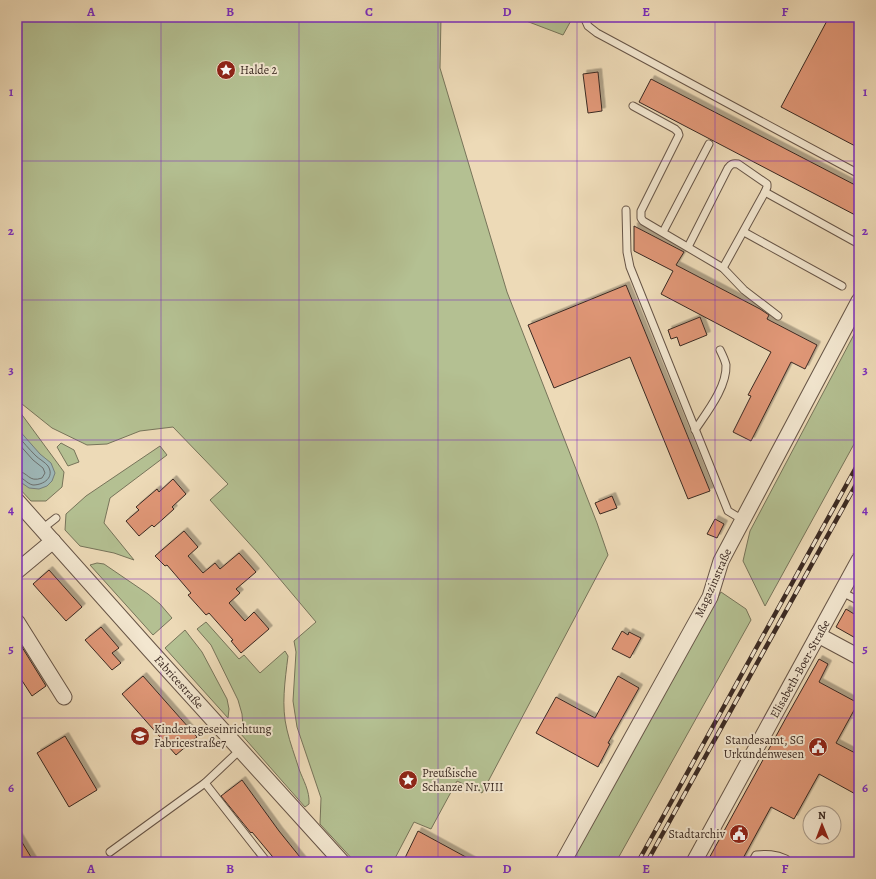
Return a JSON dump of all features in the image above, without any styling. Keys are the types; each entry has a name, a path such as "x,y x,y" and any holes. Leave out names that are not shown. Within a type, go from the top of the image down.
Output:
{"street":[{"name":"Magazinstraße","path":"563,862 710,597 721,561 859,301"},
{"name":"Fabricestraße","path":"17,501 342,862"},
{"path":"17,571 53,541"},
{"name":"Elisabeth-Boer-Straße","path":"694,862 859,560"},
{"path":"17,622 64,697"},
{"path":"818,635 859,657"}],"lane":[{"path":"584,17 588,26 597,33 859,174"},
{"path":"633,106 675,129 679,136 641,211 640,215 643,221 723,268 744,290 778,316"},
{"path":"663,232 709,144"},
{"path":"688,247 731,164 738,164 766,184 767,187 766,192 723,268"},
{"path":"766,192 859,244"},
{"path":"626,210 627,252 630,267 728,511 743,520"},
{"path":"744,232 842,286"},
{"path":"695,430 718,393 725,375 726,363 720,350"},
{"path":"42,529 56,518"},
{"path":"842,592 859,601"},
{"path":"110,852 205,783 241,749"},
{"path":"205,783 267,862"},
{"path":"752,862 756,855 768,854 786,859"}],"green space":[{"path":"17,17 441,17 440,68 507,292 597,523 608,555 482,793 457,781 431,829 414,822 393,862 355,862 320,824 321,798 297,727 293,701 296,652 294,641 316,622 257,552 210,500 228,484 173,427 140,431 107,444 87,445 52,428 17,400"},
{"path":"511,17 573,17 563,35 521,19"},
{"path":"859,325 859,435 765,606 743,561 750,531"},
{"path":"17,408 64,472 62,487 46,501 31,501 17,486"},
{"path":"61,443 74,450 79,462 68,466 57,447"},
{"path":"160,446 167,455 110,498 104,523 134,560 114,553 80,546 65,530 66,514 86,496"},
{"path":"97,563 104,564 148,594 160,604 172,618 153,635 90,565"},
{"path":"721,592 746,609 751,620 616,862 571,862"},
{"path":"206,622 239,659 244,655 260,673 285,651 288,656 284,693 285,721 291,745 306,786 309,804 305,807 240,733 243,727 242,714 238,700 211,645 197,629"},
{"path":"185,630 202,652 227,699 229,709 228,718 165,648"}],"water":[{"path":"17,428 40,454 51,463 55,473 52,481 47,486 39,489 29,488 17,478"}],"building":[{"path":"829,17 859,17 859,148 781,107"},
{"path":"598,72 602,111 588,113 583,74"},
{"path":"651,79 859,187 859,217 639,102"},
{"path":"634,226 684,252 676,265 760,309 769,315 767,319 817,345 805,369 791,362 751,441 733,432 751,396 748,395 771,352 661,294 673,271 634,251"},
{"path":"626,285 710,491 688,499 630,357 554,388 528,325"},
{"path":"700,317 707,335 680,346 677,337 671,339 668,330"},
{"path":"173,479 186,494 172,507 174,509 154,527 152,525 139,536 126,521 139,510 136,507 157,489 159,492"},
{"path":"612,496 617,508 600,514 595,503"},
{"path":"715,519 724,524 717,538 707,534"},
{"path":"184,531 198,547 188,556 203,573 215,563 220,569 239,553 256,572 236,589 240,593 229,603 245,621 254,612 269,629 241,653 231,641 233,640 209,613 206,615 188,595 191,593 167,565 165,566 155,556"},
{"path":"49,570 82,607 66,621 33,584"},
{"path":"846,609 859,617 859,640 836,627"},
{"path":"101,627 119,648 112,653 121,663 112,670 85,640"},
{"path":"622,631 628,635 629,632 641,638 630,658 612,649"},
{"path":"17,639 46,686 32,696 17,673"},
{"path":"819,659 828,664 819,682 858,703 836,743 859,755 859,796 819,774 794,819 771,807 741,862 707,862 787,716"},
{"path":"143,676 197,737 176,755 122,694"},
{"path":"618,676 639,688 608,743 610,744 598,767 536,733 556,697 595,718"},
{"path":"65,736 97,790 69,807 37,753"},
{"path":"242,780 279,831 304,862 277,862 221,796"},
{"path":"418,831 475,862 403,862"},
{"path":"17,834 34,862 17,862"}],"railway":[{"path":"638,862 859,462"},
{"path":"647,862 859,479"}],"place":[{"name":"Halde 2","path":"226,70"},
{"name":"Kindertageseinrichtung Fabricestraße7","path":"140,736"},
{"name":"Standesamt, SG Urkundenwesen","path":"818,747"},
{"name":"Preußische Schanze Nr. VIII","path":"408,780"},
{"name":"Stadtarchiv","path":"739,834"}]}
